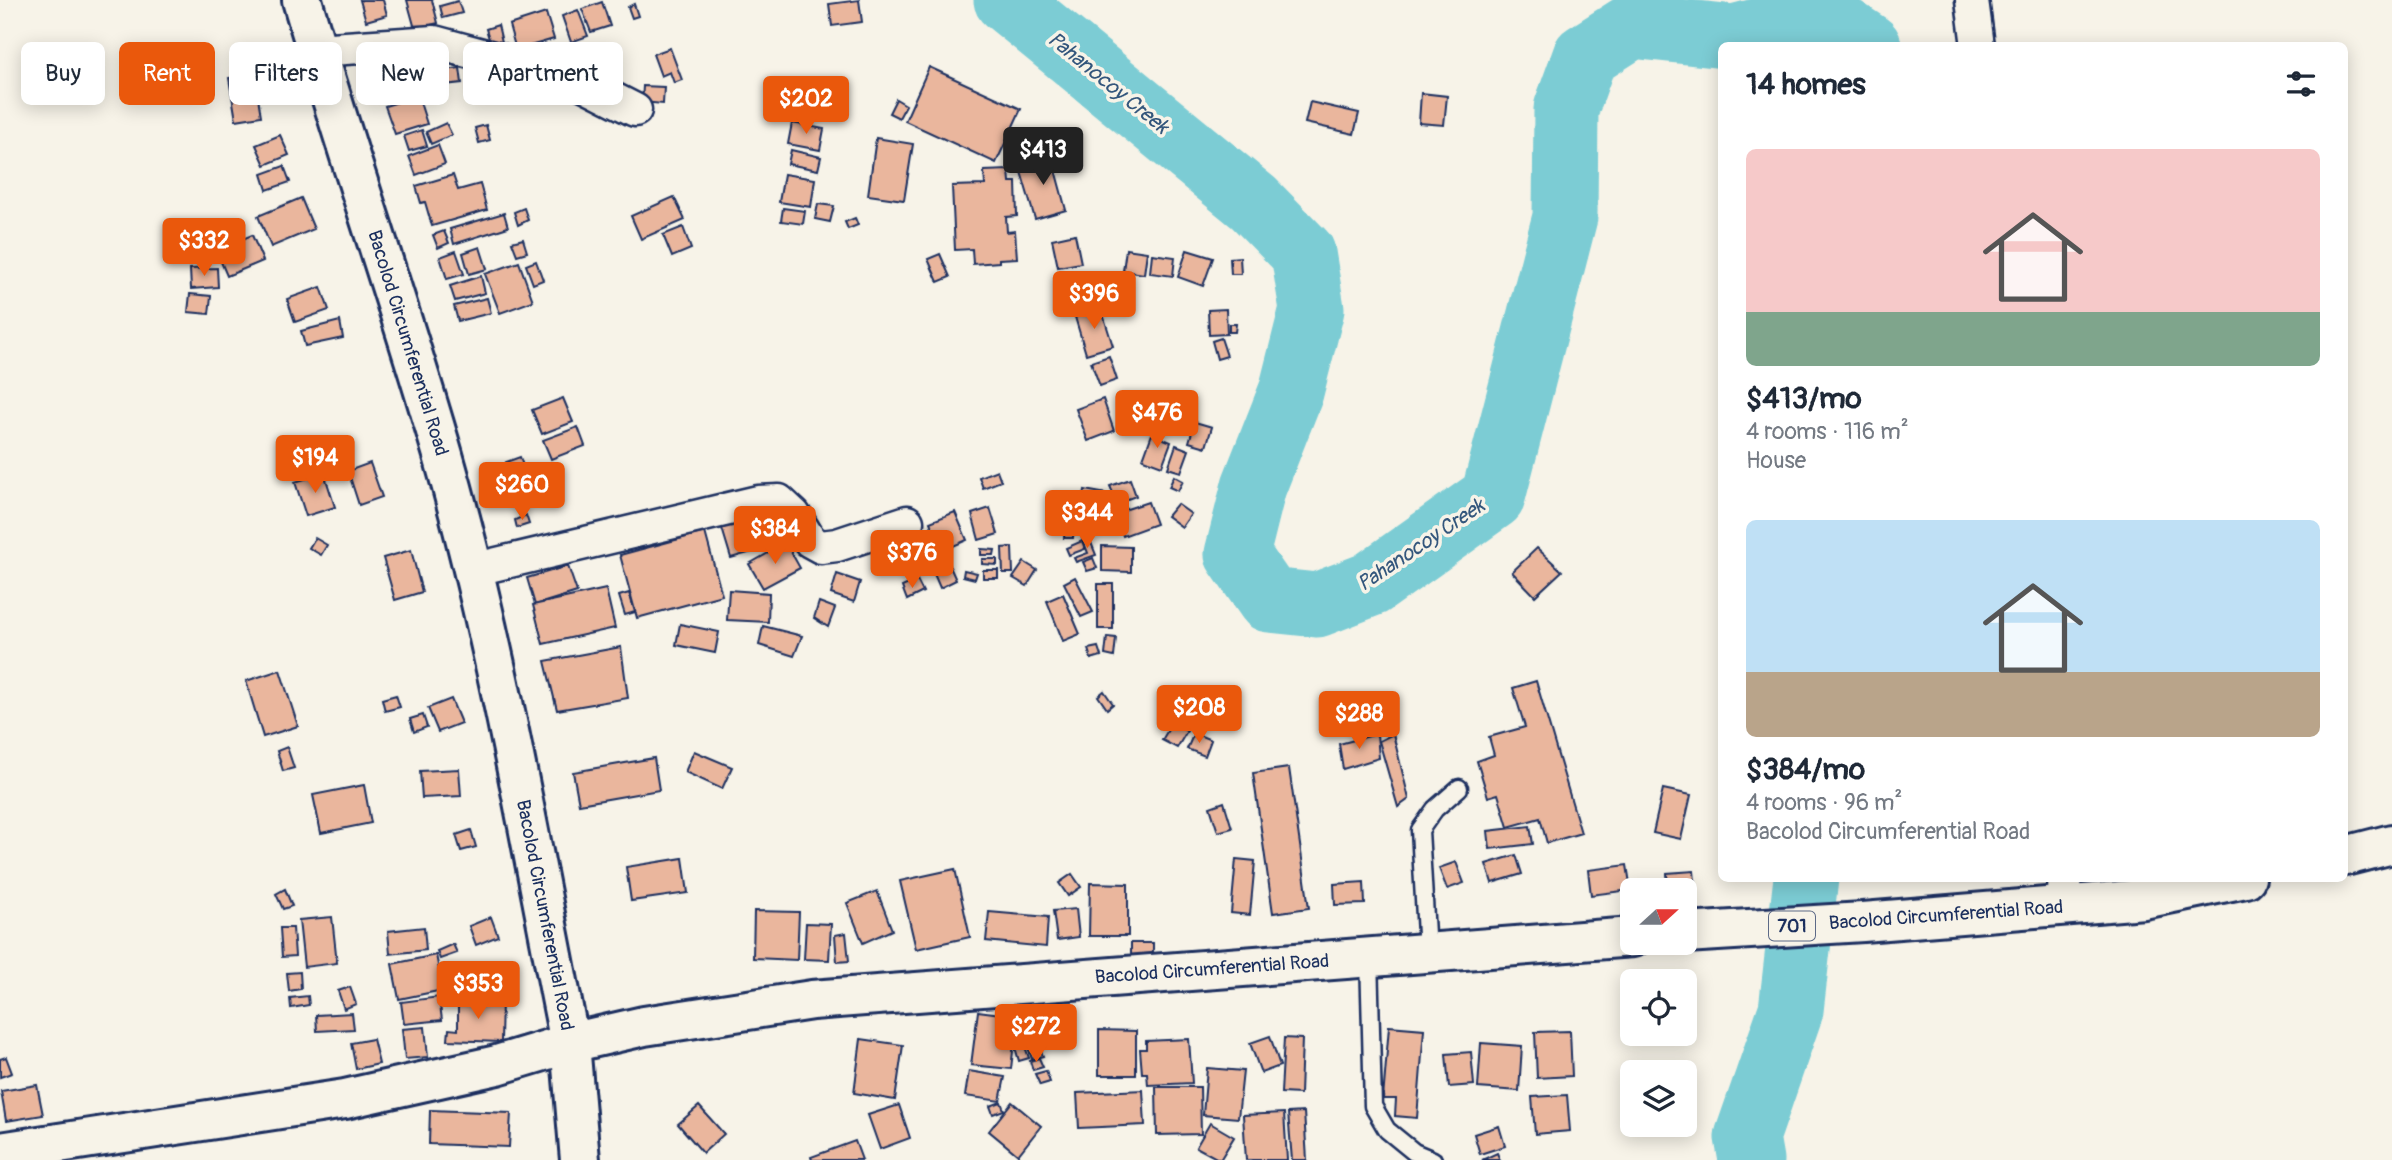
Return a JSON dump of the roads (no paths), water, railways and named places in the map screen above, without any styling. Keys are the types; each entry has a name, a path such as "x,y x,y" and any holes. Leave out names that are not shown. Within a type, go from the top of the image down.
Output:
{"main road":[{"name":"Bacolod Circumferential Road","path":"302,0 314,42"},
{"name":"Bacolod Circumferential Road","path":"333,105 443,456 472,569 570,1042 643,1026 813,1000 1620,938"},
{"path":"2348,855 2392,844"},
{"name":"Bacolod Circumferential Road","path":"1703,932 1863,922 2064,892 2144,899 2227,882"},
{"path":"0,1152 345,1099 497,1065 570,1042 580,1160"}],"street":[{"path":"1972,0 1977,42"},
{"path":"342,48 434,42 578,81 635,110"},
{"path":"472,569 758,502 779,501 794,514 810,541 821,547 837,545 907,522"}],"lane":[{"path":"1426,952 1420,830 1435,809 1459,788"},
{"path":"1369,957 1373,1106 1387,1130 1414,1152 1433,1160"}],"waterway":[{"name":"Pahanocoy Creek","path":"1006,0 1254,203 1303,253 1312,309 1291,392 1254,486 1237,554 1269,600 1317,605 1371,584 1493,497 1565,217 1566,109 1585,56 1632,26 1734,37 1821,14 1863,42"},
{"name":"Pahanocoy Creek","path":"1751,1160 1747,1137 1791,1010 1806,882"}]}
